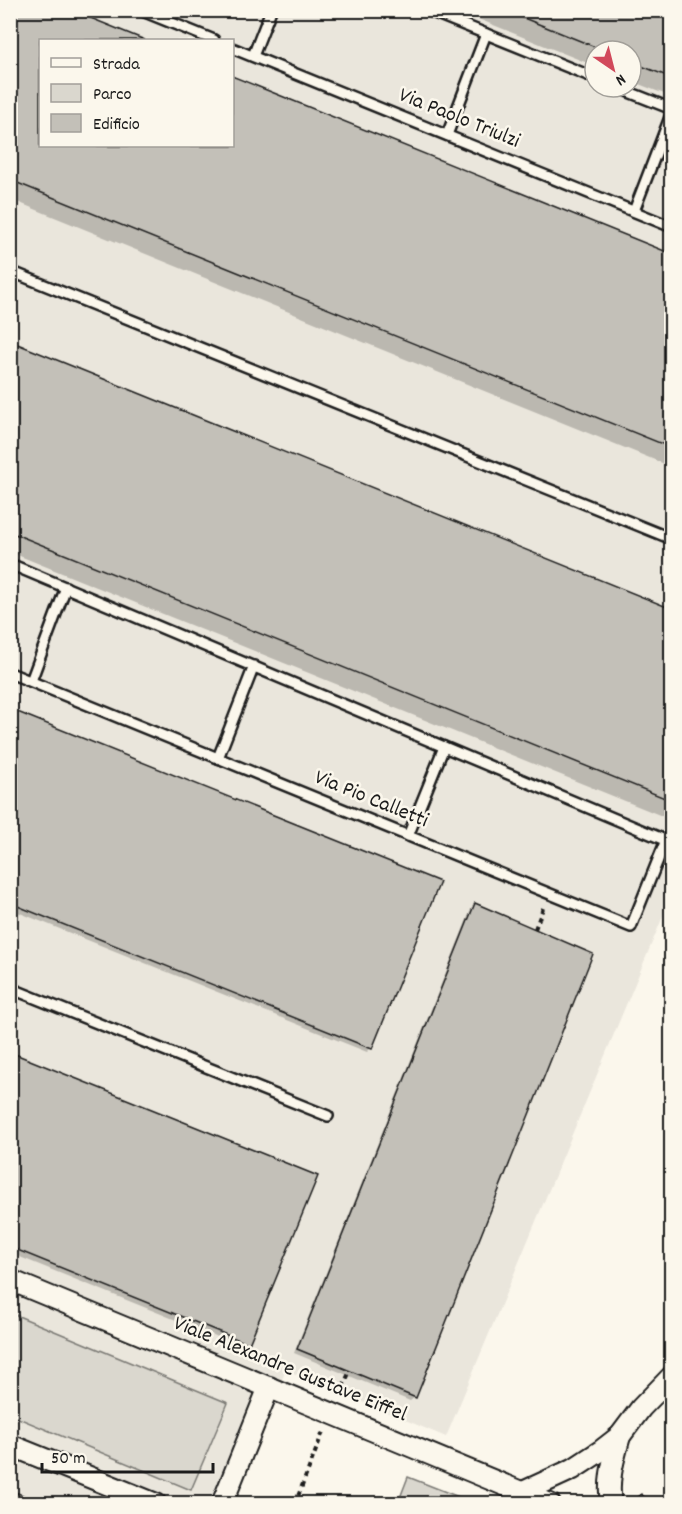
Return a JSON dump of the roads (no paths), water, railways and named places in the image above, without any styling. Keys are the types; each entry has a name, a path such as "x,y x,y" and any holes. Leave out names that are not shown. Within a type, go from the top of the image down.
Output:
{"street":[{"name":"Viale Alexandre Gustave Eiffel","path":"10,1281 550,1503"},
{"path":"523,1492 573,1469 620,1436 641,1408 672,1376"},
{"path":"222,1503 269,1387"},
{"path":"611,1503 610,1472 620,1436"},
{"path":"10,1445 156,1503"}],"lane":[{"path":"140,10 212,39"},
{"path":"253,56 271,10"},
{"path":"427,10 583,73"},
{"path":"447,135 486,34"},
{"name":"Via Paolo Triulzi","path":"234,49 672,226"},
{"path":"634,211 672,111 643,99"},
{"path":"10,271 672,538"},
{"name":"Via Pio Calletti","path":"10,564 669,841 631,927 10,673"},
{"path":"31,681 66,587"},
{"path":"218,758 254,666"},
{"path":"408,836 444,747"},
{"path":"10,988 328,1116"}]}
